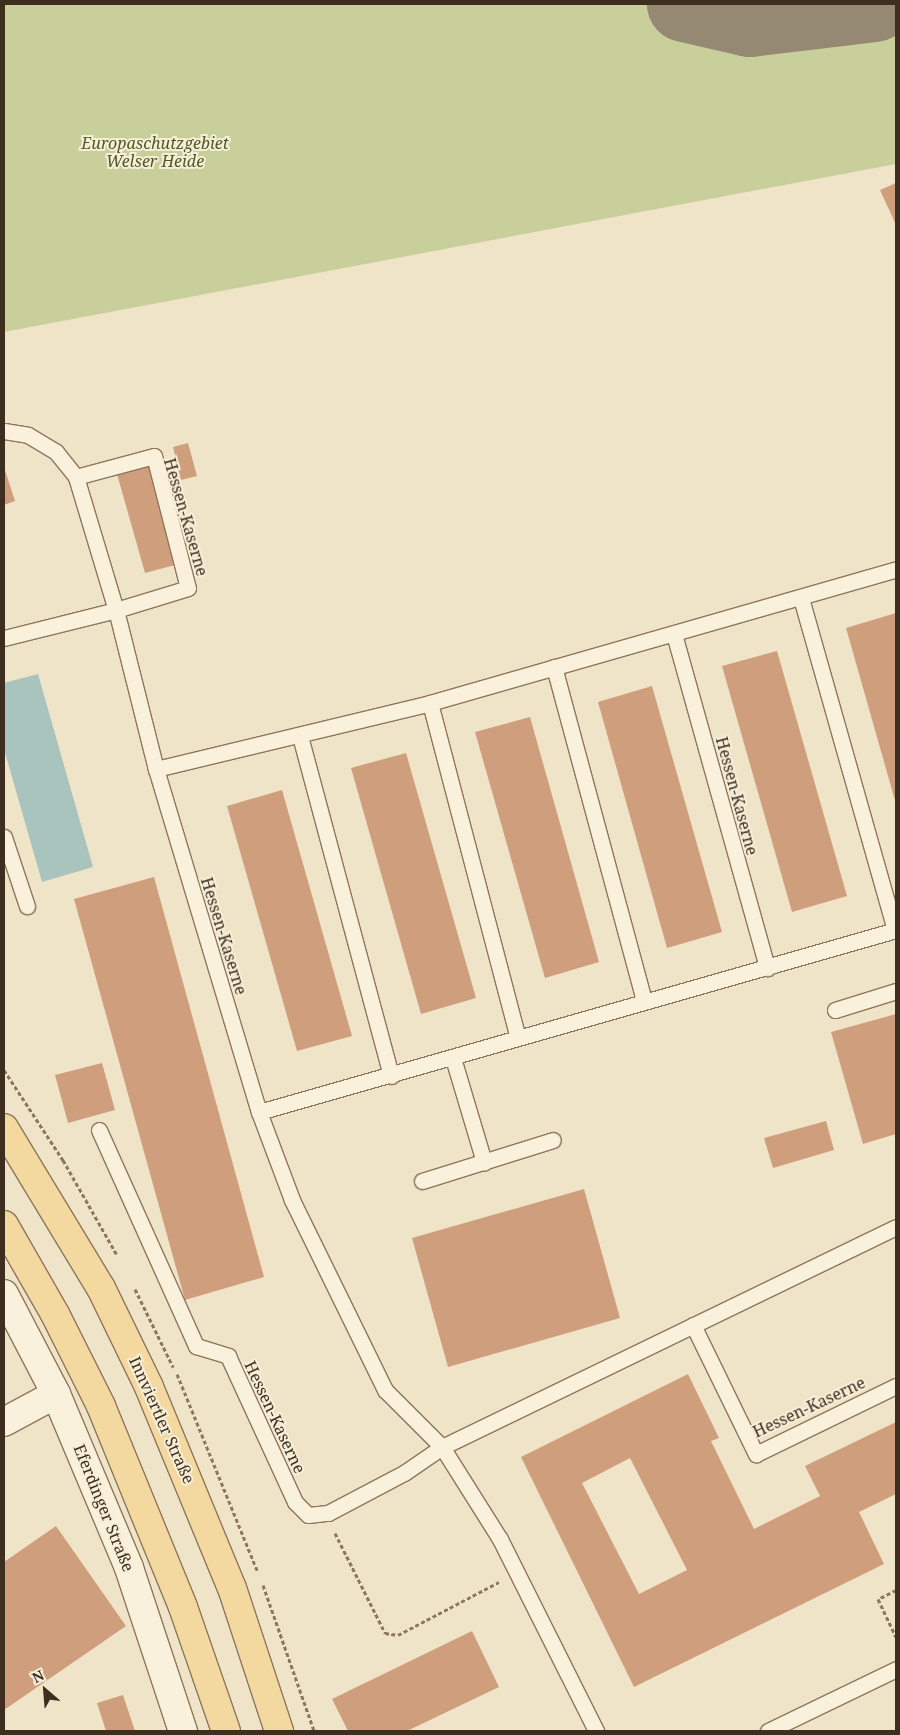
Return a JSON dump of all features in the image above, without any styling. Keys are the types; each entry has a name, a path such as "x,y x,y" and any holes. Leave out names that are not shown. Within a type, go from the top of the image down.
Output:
{"main road":[{"name":"Innviertler Straße","path":"4,1128 101,1288 149,1387 232,1588 279,1731"},
{"path":"4,1225 55,1314 101,1406 183,1607 226,1731"}],"street":[{"name":"Eferdinger Straße","path":"4,1294 56,1394 129,1568 183,1731"},
{"path":"4,1422 56,1394"}],"lane":[{"name":"Hessen-Kaserne","path":"4,431 28,435 56,452 76,477 116,610 156,769 259,1112 292,1200 385,1390 442,1447 500,1540 596,1731"},
{"name":"Hessen-Kaserne","path":"4,638 116,610 188,588 154,456 76,477"},
{"path":"156,769 300,736 430,703 801,598 896,569"},
{"path":"259,1112 391,1076 644,1001 767,968 896,930 801,598"},
{"name":"Hessen-Kaserne","path":"674,634 767,968"},
{"path":"554,667 644,1001"},
{"path":"430,703 518,1038"},
{"path":"300,736 391,1076"},
{"path":"4,837 27,906"},
{"path":"835,1010 896,991"},
{"path":"453,1058 484,1162"},
{"name":"Hessen-Kaserne","path":"98,1130 196,1346 228,1356 295,1502 308,1515 328,1514"},
{"path":"422,1180 553,1140"},
{"path":"328,1514 404,1473 442,1447 896,1227"},
{"name":"Hessen-Kaserne","path":"692,1326 756,1454 896,1386"},
{"path":"768,1731 896,1669"}],"path":[{"path":"328,1514 386,1633 398,1635 517,1573"},
{"path":"896,1590 878,1599 896,1637"}],"green space":[{"name":"Europaschutzgebiet Welser Heide","path":"4,4 896,4 896,164 4,332"}],"water":[{"path":"38,674 93,867 42,882 4,749 4,683"}],"building":[{"path":"896,183 896,225 880,190"},
{"path":"188,443 197,476 181,480 173,447"},
{"path":"152,464 179,564 145,573 117,474"},
{"path":"4,467 15,501 4,505"},
{"path":"896,613 896,804 846,628"},
{"path":"777,651 847,896 792,912 722,666"},
{"path":"652,686 722,932 667,948 598,702"},
{"path":"530,717 599,962 545,978 475,732"},
{"path":"406,753 476,998 421,1014 351,768"},
{"path":"282,790 352,1036 297,1051 227,806"},
{"path":"154,877 264,1277 185,1300 74,899"},
{"path":"896,1014 896,1134 863,1144 831,1032"},
{"path":"102,1063 115,1110 68,1123 55,1075"},
{"path":"826,1121 834,1150 773,1168 764,1138"},
{"path":"584,1189 620,1318 448,1367 412,1238"},
{"path":"688,1374 719,1438 711,1441 754,1529 820,1496 805,1466 896,1422 896,1494 859,1512 884,1564 634,1687 521,1457","holes":["630,1458 687,1570 639,1594 582,1483"]},
{"path":"56,1526 126,1626 4,1710 4,1562"},
{"path":"472,1631 499,1687 407,1731 348,1731 332,1699"},
{"path":"123,1695 135,1731 106,1731 97,1703"}],"taxiway":[{"path":"684,4 749,19 874,4"}]}
